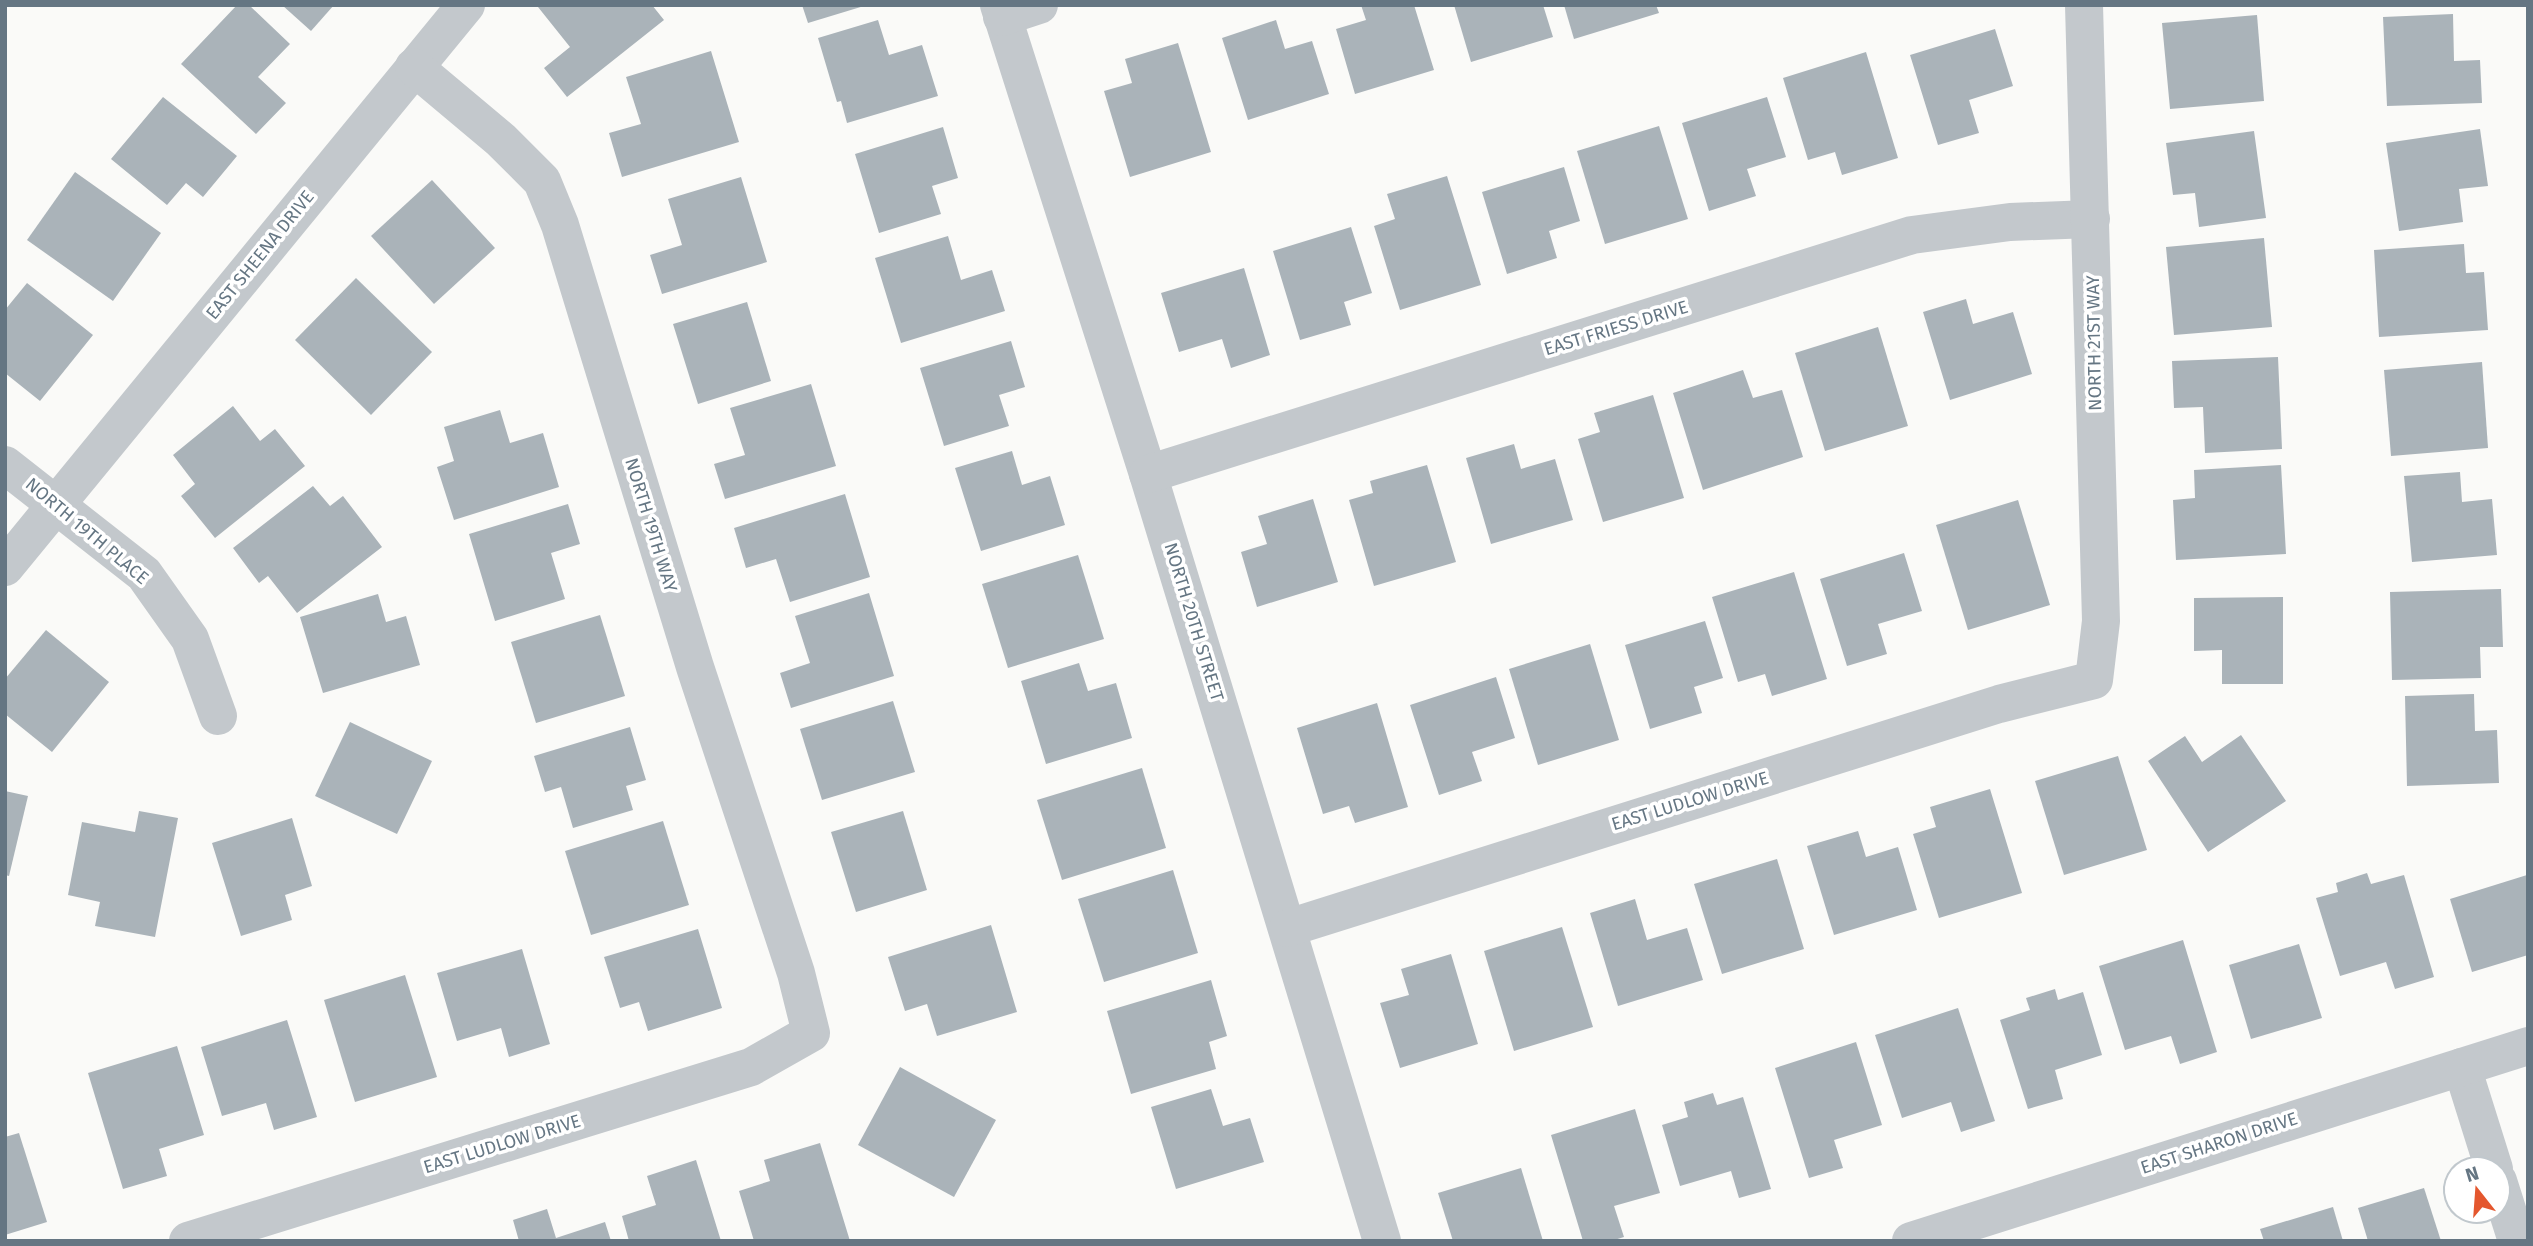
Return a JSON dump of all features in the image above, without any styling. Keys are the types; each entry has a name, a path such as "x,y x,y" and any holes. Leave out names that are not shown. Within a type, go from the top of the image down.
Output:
{"street":[{"name":"EAST SHEENA DRIVE","path":"5,568 466,5"},
{"path":"1000,11 1039,5"},
{"name":"NORTH 21ST WAY","path":"2084,5 2101,621 2094,680"},
{"name":"NORTH 20TH STREET","path":"1000,11 1148,474 1382,1241"},
{"name":"NORTH 19TH WAY","path":"414,68 501,140 542,181 560,225 695,667 796,973 810,1033"},
{"name":"EAST FRIESS DRIVE","path":"1148,474 1912,235 2010,222 2091,219"},
{"name":"NORTH 19TH PLACE","path":"5,465 144,574 190,639 218,716"},
{"name":"EAST LUDLOW DRIVE","path":"1288,928 1999,704 2094,680"},
{"name":"EAST LUDLOW DRIVE","path":"188,1241 751,1067 810,1033"},
{"name":"EAST SHARON DRIVE","path":"1911,1241 2528,1046"},
{"path":"2462,1067 2490,1155"}],"building":[{"path":"237,5 249,5 290,44 258,77 286,103 256,134 181,64"},
{"path":"282,5 334,5 311,31"},
{"path":"652,5 664,20 567,97 544,68 570,47 538,7"},
{"path":"802,5 864,5 864,6 808,23"},
{"path":"1361,5 1414,5 1434,70 1355,94 1336,29 1366,20"},
{"path":"1454,5 1543,5 1553,37 1471,62"},
{"path":"1564,5 1656,5 1659,13 1574,39"},
{"path":"2453,14 2454,61 2480,60 2482,103 2387,106 2383,17"},
{"path":"2257,15 2264,101 2170,109 2162,23"},
{"path":"878,20 889,55 922,45 938,96 847,123 841,101 837,102 818,38"},
{"path":"1276,20 1285,49 1312,41 1329,94 1248,120 1222,38"},
{"path":"1995,29 2013,86 1969,100 1979,133 1938,145 1910,55"},
{"path":"1178,43 1211,152 1130,177 1104,91 1132,83 1125,59"},
{"path":"711,51 739,142 622,177 609,133 641,124 626,77"},
{"path":"1866,52 1898,158 1842,175 1835,152 1808,160 1783,78"},
{"path":"163,97 237,156 203,197 186,183 167,205 111,159"},
{"path":"1767,97 1786,157 1747,169 1756,196 1709,211 1682,123"},
{"path":"1659,126 1688,219 1605,244 1577,151"},
{"path":"943,127 958,178 932,186 941,214 879,233 855,154"},
{"path":"2480,129 2488,186 2459,189 2463,222 2399,231 2386,143"},
{"path":"2254,131 2266,218 2199,227 2195,193 2173,195 2166,143"},
{"path":"1564,167 1580,221 1549,231 1557,258 1507,274 1482,192"},
{"path":"75,172 161,233 113,301 27,240"},
{"path":"1447,176 1481,285 1400,310 1374,226 1395,219 1387,194"},
{"path":"741,177 767,262 662,294 650,255 682,245 668,199"},
{"path":"432,180 495,248 434,304 371,236"},
{"path":"1351,227 1372,293 1344,302 1351,325 1300,340 1273,251"},
{"path":"948,236 961,280 992,270 1005,311 901,343 875,258"},
{"path":"2264,238 2272,327 2174,335 2166,247"},
{"path":"2464,244 2466,273 2484,272 2488,330 2379,337 2374,250"},
{"path":"1244,268 1270,355 1231,368 1222,339 1179,352 1161,293"},
{"path":"356,278 432,352 371,415 295,340"},
{"path":"27,283 93,335 40,401 5,373 5,310"},
{"path":"1966,299 1973,324 2013,312 2032,374 1950,400 1923,312"},
{"path":"747,302 771,381 698,404 673,324"},
{"path":"1878,327 1908,426 1825,451 1795,353"},
{"path":"1011,341 1025,387 999,395 1009,426 944,446 920,368"},
{"path":"2278,357 2282,449 2205,453 2203,407 2174,408 2172,361"},
{"path":"2482,362 2488,448 2391,456 2384,370"},
{"path":"1743,370 1753,398 1782,390 1803,457 1703,490 1673,393"},
{"path":"811,384 836,466 725,499 714,464 745,455 730,408"},
{"path":"1653,395 1684,498 1603,522 1578,439 1600,432 1594,413"},
{"path":"233,406 260,441 275,429 305,466 215,538 181,496 195,484 173,455"},
{"path":"500,410 510,443 543,433 559,487 454,520 437,467 454,461 444,427"},
{"path":"1514,444 1521,469 1555,459 1573,520 1491,544 1466,458"},
{"path":"1012,451 1022,485 1050,476 1065,525 981,551 955,468"},
{"path":"1427,465 1456,562 1374,586 1349,500 1373,493 1370,481"},
{"path":"2281,465 2286,554 2176,560 2173,500 2195,498 2194,470"},
{"path":"2460,472 2462,502 2492,499 2497,555 2412,562 2404,476"},
{"path":"313,486 330,506 343,496 382,547 297,613 268,576 259,583 233,548"},
{"path":"845,494 870,577 790,602 776,559 746,568 734,528"},
{"path":"1313,499 1338,582 1257,607 1241,552 1267,544 1258,516"},
{"path":"2018,500 2050,605 1968,630 1936,525"},
{"path":"568,504 580,544 551,553 565,599 495,621 469,534"},
{"path":"1904,553 1922,611 1878,624 1887,654 1847,666 1820,579"},
{"path":"1078,555 1104,639 1008,668 982,584"},
{"path":"1794,572 1827,679 1772,696 1765,674 1738,682 1712,597"},
{"path":"2501,589 2503,647 2480,647 2481,678 2392,680 2390,592"},
{"path":"869,593 894,676 791,708 780,673 810,663 795,616"},
{"path":"378,594 386,622 406,616 420,665 323,693 300,617"},
{"path":"2283,597 2283,684 2222,684 2222,650 2194,651 2194,598"},
{"path":"600,615 625,696 536,723 511,642"},
{"path":"1705,621 1723,678 1694,687 1702,713 1650,729 1625,645"},
{"path":"46,630 109,682 52,752 5,714 5,679"},
{"path":"1590,644 1619,740 1538,765 1509,669"},
{"path":"1079,663 1088,691 1116,683 1132,738 1046,764 1021,681"},
{"path":"1496,677 1515,738 1472,752 1482,781 1439,795 1410,705"},
{"path":"2474,694 2475,731 2497,730 2499,783 2407,786 2405,696"},
{"path":"893,701 915,772 822,800 800,729"},
{"path":"1377,703 1408,807 1355,823 1349,806 1323,814 1297,728"},
{"path":"350,722 432,761 397,834 315,796"},
{"path":"630,727 646,780 626,786 633,810 573,828 561,787 545,792 534,756"},
{"path":"2241,735 2286,801 2208,852 2148,761 2185,736 2202,762"},
{"path":"2118,756 2147,850 2064,875 2035,781"},
{"path":"1142,768 1166,848 1062,880 1037,800"},
{"path":"1990,789 2022,893 1939,918 1913,834 1936,827 1930,807"},
{"path":"5,791 28,796 9,876 5,875"},
{"path":"139,811 178,818 155,937 95,926 100,902 68,895 82,822 135,832"},
{"path":"903,811 927,890 856,912 831,832"},
{"path":"292,818 312,886 285,895 292,920 241,936 212,843"},
{"path":"663,821 689,905 591,935 565,851"},
{"path":"1858,831 1866,857 1898,847 1917,910 1834,935 1807,846"},
{"path":"1777,859 1804,949 1722,974 1694,884"},
{"path":"1173,870 1198,953 1104,982 1078,899"},
{"path":"2367,873 2371,884 2404,875 2434,977 2395,989 2386,962 2340,976 2316,898 2338,892 2336,883"},
{"path":"2527,875 2528,955 2472,972 2450,899"},
{"path":"1635,899 1647,940 1687,928 1703,980 1618,1006 1590,913"},
{"path":"991,925 1017,1012 937,1036 927,1004 905,1011 888,957"},
{"path":"1562,927 1593,1027 1514,1051 1484,951"},
{"path":"698,929 722,1008 648,1031 639,1002 620,1008 604,957"},
{"path":"2183,940 2217,1052 2180,1064 2171,1036 2125,1050 2099,966"},
{"path":"2299,944 2322,1018 2251,1039 2229,965"},
{"path":"522,949 550,1044 509,1057 501,1028 457,1041 437,973"},
{"path":"1451,954 1478,1044 1400,1068 1380,1003 1409,995 1401,969"},
{"path":"405,975 437,1077 355,1102 324,1000"},
{"path":"1211,980 1227,1036 1209,1042 1216,1069 1131,1094 1107,1011"},
{"path":"2055,989 2058,1000 2083,992 2102,1055 2055,1070 2063,1099 2028,1109 2000,1020 2030,1010 2026,998"},
{"path":"1958,1008 1995,1121 1961,1132 1951,1102 1902,1118 1875,1035"},
{"path":"287,1020 317,1117 274,1130 266,1103 222,1116 201,1047"},
{"path":"1856,1042 1882,1125 1834,1140 1843,1168 1809,1178 1775,1068"},
{"path":"177,1046 204,1135 159,1149 167,1176 123,1189 88,1073"},
{"path":"900,1067 996,1120 954,1197 858,1145"},
{"path":"1211,1089 1223,1126 1250,1118 1264,1162 1176,1189 1151,1107"},
{"path":"1713,1093 1717,1105 1743,1097 1771,1189 1739,1198 1731,1171 1680,1186 1662,1125 1688,1117 1684,1102"},
{"path":"1635,1109 1660,1193 1614,1206 1624,1237 1611,1241 1583,1241 1551,1135"},
{"path":"19,1133 47,1222 5,1235 5,1137"},
{"path":"820,1143 850,1241 754,1241 739,1191 770,1181 764,1160"},
{"path":"696,1160 721,1241 629,1241 622,1216 656,1205 647,1176"},
{"path":"1521,1168 1543,1241 1453,1241 1438,1193"},
{"path":"2424,1188 2441,1241 2368,1241 2358,1208"},
{"path":"2333,1207 2343,1241 2264,1241 2260,1229"},
{"path":"547,1209 556,1238 605,1222 611,1241 519,1241 513,1220"}]}
